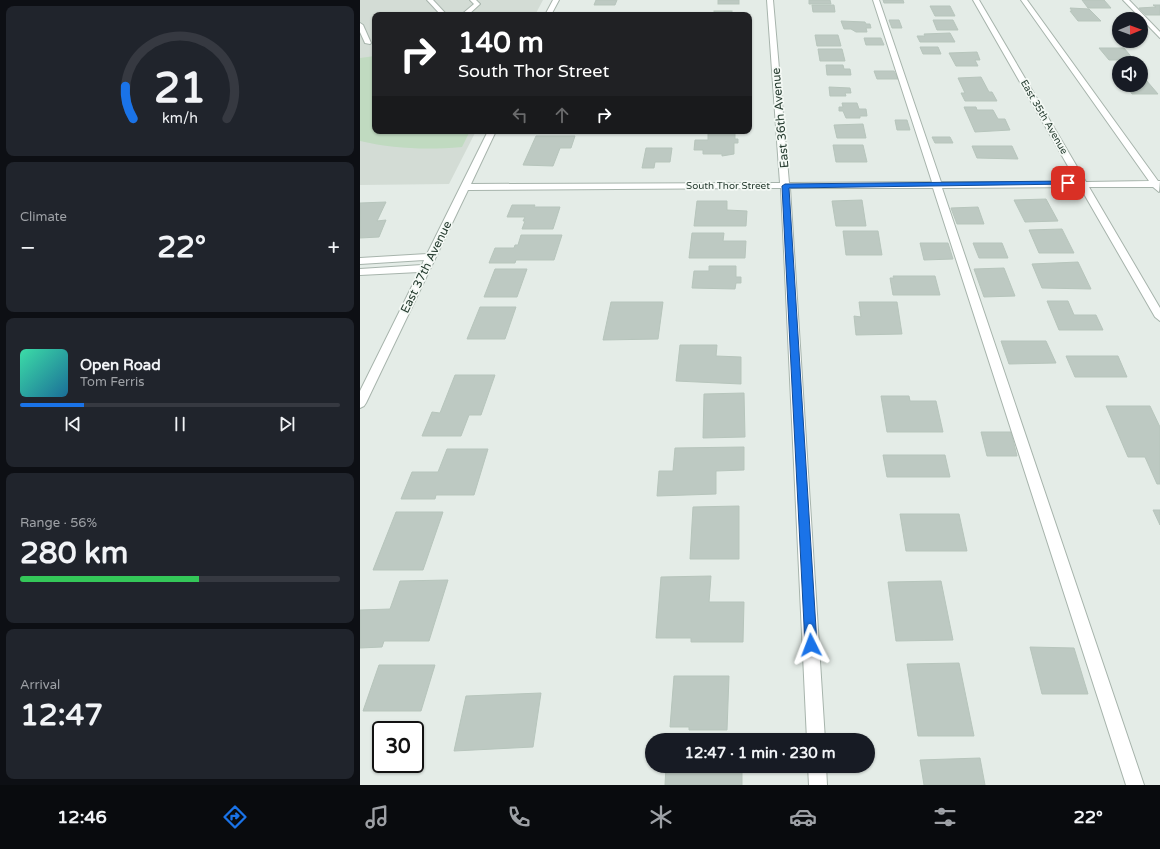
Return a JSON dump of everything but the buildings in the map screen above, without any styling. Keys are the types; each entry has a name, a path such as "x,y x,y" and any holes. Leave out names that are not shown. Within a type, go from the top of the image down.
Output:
{"street":[{"path":"430,0 441,12"},
{"path":"468,12 477,4 473,0"},
{"path":"550,12 556,0"},
{"name":"East 36th Avenue","path":"770,0 785,186 816,733"},
{"path":"876,0 938,184 1135,785"},
{"name":"East 35th Avenue","path":"976,0 1160,317"},
{"path":"1024,0 1159,186"},
{"path":"1126,0 1160,36"},
{"path":"360,25 372,42 360,46"},
{"name":"East 37th Avenue","path":"360,403 490,134"},
{"name":"South Thor Street","path":"464,187 1082,183 1159,186"},
{"path":"360,262 430,257"},
{"path":"360,272 425,268"},
{"path":"817,773 818,785"}],"shaded area":[{"path":"360,0 543,0 537,12 372,12 372,134 474,134 449,184 360,185"}],"green space":[{"path":"372,56 372,134 468,134 462,147 411,148 385,146 360,141 360,58"}],"route":[{"path":"811,645 785,186 1068,183"}]}
